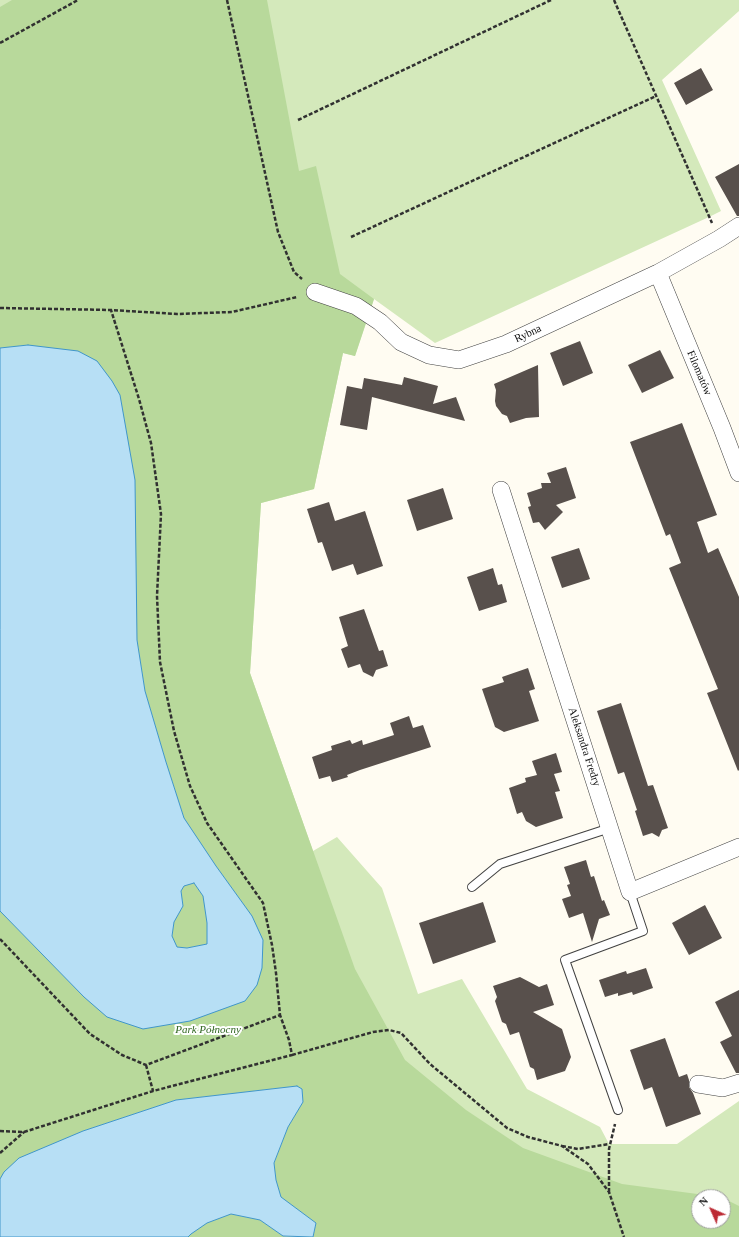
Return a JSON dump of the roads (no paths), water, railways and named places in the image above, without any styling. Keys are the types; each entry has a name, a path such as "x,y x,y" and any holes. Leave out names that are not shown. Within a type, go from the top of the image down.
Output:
{"street":[{"name":"Rybna","path":"315,292 356,306 380,322 401,342 429,355 459,360 506,344 658,273 719,239 739,226"},
{"name":"Filomatów","path":"658,273 722,428 739,474"},
{"name":"Aleksandra Fredry","path":"501,490 630,892"},
{"path":"630,892 739,847"},
{"path":"698,1084 723,1088 739,1083"}],"lane":[{"path":"472,887 500,864 610,828"},
{"path":"618,1110 565,960 643,931 630,892"}],"water":[{"path":"28,345 78,351 97,361 112,381 120,395 135,480 137,640 145,691 184,818 252,916 263,940 262,968 257,985 245,1001 190,1021 143,1029 107,1017 84,997 0,911 0,348","holes":["194,883 203,896 207,923 207,944 187,948 177,947 172,936 174,922 183,906 181,891 184,886"]},
{"path":"297,1086 302,1089 303,1102 288,1127 274,1163 276,1180 281,1197 316,1223 313,1237 283,1236 260,1220 231,1214 207,1223 188,1237 0,1237 0,1179 4,1172 19,1158 83,1131 176,1100"}],"park label":[{"name":"Park Północny","path":"208,1030"}]}
